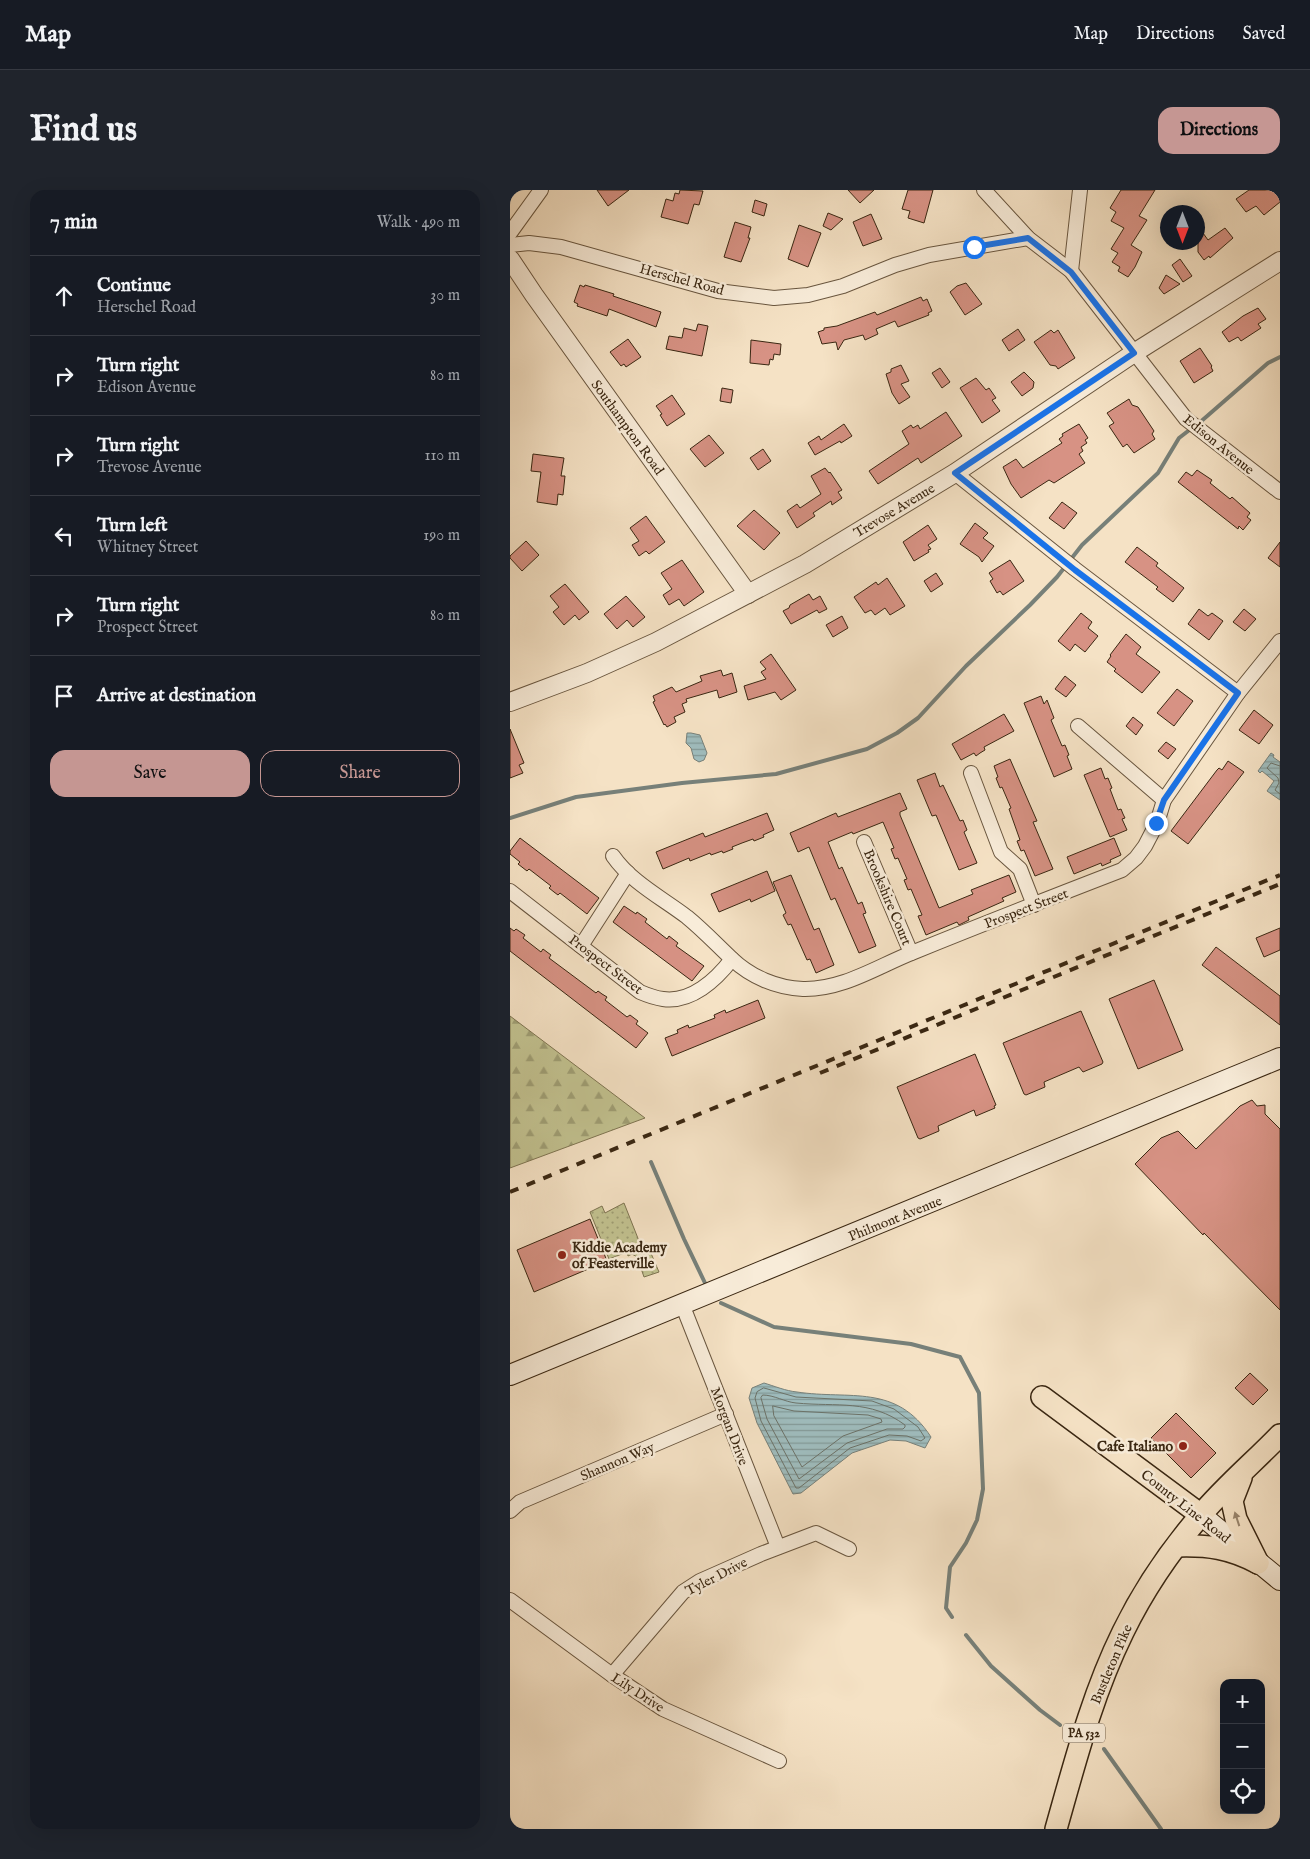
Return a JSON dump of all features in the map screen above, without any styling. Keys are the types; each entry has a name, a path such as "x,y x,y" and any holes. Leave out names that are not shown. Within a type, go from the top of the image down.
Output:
{"main road":[{"name":"Philmont Avenue","path":"510,1375 1280,1058"},
{"name":"County Line Road","path":"1042,1397 1201,1515 1280,1580"},
{"name":"PA 532","path":"1201,1515 1280,1435"},
{"path":"1243,1472 1232,1502 1236,1520 1258,1563"},
{"name":"Bustleton Pike","path":"1056,1829 1079,1747 1109,1664 1134,1610 1155,1575 1201,1515"},
{"path":"1177,1546 1200,1545 1220,1548 1240,1553 1258,1563"}],"street":[{"path":"510,233 541,190"},
{"name":"Edison Avenue","path":"984,190 1028,238 1071,272 1186,418 1280,492"},
{"path":"1071,272 1080,190"},
{"name":"Herschel Road","path":"510,244 529,243 562,247 718,291 774,298 808,295 842,286 929,254 1028,238"},
{"name":"Southampton Road","path":"510,258 748,594"},
{"name":"Trevose Avenue","path":"510,702 587,674 647,646 805,564 955,473 1134,353 1280,261"},
{"path":"955,473 1075,570 1238,693"},
{"name":"Prospect Street","path":"613,856 628,874 687,917 745,972 788,987 804,989 838,985 911,953 1122,870 1136,858 1145,846 1164,800 1238,693 1280,641"},
{"path":"1078,726 1164,800"},
{"path":"971,772 1001,852 1020,869 1034,905"},
{"name":"Brookshire Court","path":"864,842 911,953"},
{"path":"581,946 628,874"},
{"name":"Prospect Street","path":"510,891 640,992 662,999 682,997 701,989 722,972 732,960"},
{"name":"Morgan Drive","path":"682,1304 778,1547"},
{"name":"Shannon Way","path":"510,1511 520,1502 726,1414"},
{"name":"Tyler Drive","path":"612,1675 683,1592 700,1581 778,1547 816,1533 849,1549"},
{"name":"Lily Drive","path":"510,1600 612,1675 663,1709 779,1761"}],"green space":[{"path":"510,1016 645,1118 510,1168"},
{"path":"624,1203 641,1246 647,1244 659,1272 644,1277 637,1257 632,1254 628,1256 627,1252 609,1259 590,1212 602,1206 605,1213"}],"water":[{"path":"687,733 700,735 707,753 704,760 699,762 694,759 691,748 686,743"},
{"path":"1271,753 1280,762 1280,800 1267,791 1274,781 1262,771 1260,773 1258,771"},
{"path":"764,1383 784,1390 871,1397 887,1401 903,1408 917,1420 931,1437 925,1448 906,1441 890,1440 852,1453 801,1493 793,1494 757,1423 749,1398 752,1388"}],"building":[{"path":"597,190 629,190 608,206"},
{"path":"680,190 703,191 699,205 694,204 688,224 661,217 666,199 673,201 675,193 679,194"},
{"path":"848,190 874,190 860,203"},
{"path":"908,190 933,190 924,223 908,218 910,211 902,209"},
{"path":"1121,190 1155,190 1139,216 1147,220 1131,245 1142,252 1128,277 1118,271 1120,267 1112,262 1118,253 1111,249 1124,228 1111,221 1116,212 1110,208"},
{"path":"1249,190 1274,190 1280,202 1264,215 1256,206 1246,212 1236,199"},
{"path":"755,200 767,204 764,216 752,212"},
{"path":"828,213 843,219 831,230 823,226"},
{"path":"871,214 882,239 863,246 853,222"},
{"path":"735,222 751,227 748,238 750,238 741,262 724,257"},
{"path":"799,225 821,233 808,267 788,259"},
{"path":"1225,228 1233,238 1210,258 1209,256 1204,260 1198,250 1205,250 1205,236 1208,240"},
{"path":"1180,259 1192,276 1183,282 1172,265"},
{"path":"1166,275 1180,284 1164,294 1159,288"},
{"path":"966,283 982,304 965,315 950,292 957,286"},
{"path":"580,285 614,294 613,296 661,312 656,327 609,309 607,316 577,306 578,304 574,302"},
{"path":"921,297 923,301 927,299 932,311 928,313 929,315 898,327 895,321 876,329 878,334 865,340 863,335 844,340 838,350 836,342 822,344 818,332 824,330 824,328 837,326 875,312 877,315"},
{"path":"1258,308 1266,319 1258,324 1261,328 1241,341 1238,337 1229,342 1222,332 1243,316"},
{"path":"698,324 708,326 702,356 666,349 669,336 682,338 684,328 696,331"},
{"path":"1018,329 1025,340 1009,351 1002,340"},
{"path":"1051,330 1054,333 1058,330 1075,358 1058,369 1056,366 1050,365 1034,342"},
{"path":"628,339 641,357 626,367 624,364 621,366 610,352"},
{"path":"751,340 781,344 780,355 774,354 773,360 770,359 769,365 750,363"},
{"path":"1200,348 1212,366 1213,371 1194,383 1180,361"},
{"path":"901,365 909,381 901,384 910,397 899,404 892,393 886,374 891,372 891,369"},
{"path":"940,368 950,382 942,388 932,373"},
{"path":"1024,372 1034,382 1033,388 1022,396 1011,382"},
{"path":"976,378 986,390 989,388 996,398 992,400 1000,411 982,423 960,388"},
{"path":"722,388 733,390 731,403 720,401"},
{"path":"672,395 685,414 667,426 656,406"},
{"path":"1129,399 1132,405 1138,407 1154,431 1152,434 1155,439 1134,453 1127,444 1123,447 1109,426 1114,423 1107,413"},
{"path":"946,412 962,436 921,463 918,458 878,484 869,471 909,444 902,431 911,425 913,428 918,425 920,429"},
{"path":"844,424 852,436 815,455 808,443 819,436 821,440"},
{"path":"1079,424 1088,438 1085,440 1087,443 1081,447 1083,451 1079,454 1085,463 1054,483 1049,480 1021,498 1011,484 1003,467 1016,459 1023,468 1062,443 1059,439 1063,436 1062,434"},
{"path":"709,435 724,453 705,467 690,449"},
{"path":"763,449 771,461 758,470 750,458"},
{"path":"533,454 564,458 561,476 565,476 563,495 558,494 557,505 537,502 541,472 531,471"},
{"path":"825,468 830,472 842,490 838,492 842,498 832,505 831,501 813,513 815,516 797,528 787,511 797,504 800,508 821,494 811,476"},
{"path":"1197,470 1212,480 1210,483 1230,499 1232,497 1250,513 1247,517 1251,520 1243,530 1239,526 1238,529 1178,482 1186,472 1192,476"},
{"path":"1062,502 1077,513 1064,529 1049,518"},
{"path":"754,510 780,533 764,550 737,526"},
{"path":"646,516 665,542 649,554 646,551 639,556 632,545 639,541 630,528"},
{"path":"975,523 988,533 983,538 994,546 982,562 979,557 960,544"},
{"path":"928,525 937,539 928,545 931,549 928,550 929,552 914,561 903,542"},
{"path":"526,541 539,555 522,571 510,556"},
{"path":"1280,542 1280,567 1268,558"},
{"path":"1137,547 1158,563 1156,566 1184,588 1173,602 1156,589 1158,587 1125,562"},
{"path":"682,560 704,592 684,606 679,599 669,605 663,595 672,589 661,573"},
{"path":"1010,560 1024,581 1003,595 1000,591 997,593 990,581 993,579 989,573"},
{"path":"936,573 943,584 931,592 924,581"},
{"path":"887,578 905,606 890,615 885,608 875,615 871,610 865,613 854,597 876,582 878,585"},
{"path":"565,584 589,612 579,620 575,615 564,625 553,612 559,607 550,596"},
{"path":"809,594 813,600 820,596 827,609 819,613 817,610 791,624 783,611"},
{"path":"626,596 645,617 633,627 627,620 617,629 604,614"},
{"path":"1199,609 1208,616 1212,613 1223,621 1209,640 1188,624"},
{"path":"1244,609 1256,619 1245,631 1233,622"},
{"path":"1081,613 1092,622 1088,628 1098,636 1085,652 1075,644 1070,651 1058,641"},
{"path":"842,616 848,628 833,637 826,625"},
{"path":"1126,634 1141,647 1136,654 1160,672 1142,693 1114,671 1116,669 1107,662"},
{"path":"771,654 796,690 781,700 775,692 748,700 744,686 766,679 761,672 766,669 760,662"},
{"path":"721,670 723,676 732,673 737,692 719,698 717,690 686,699 687,702 682,704 685,712 674,717 676,722 667,727 664,725 653,702 655,701 653,696 672,687 676,692 702,681 700,676"},
{"path":"1065,676 1076,685 1066,697 1055,689"},
{"path":"1177,689 1193,701 1174,726 1157,713"},
{"path":"1041,696 1044,704 1047,700 1054,718 1051,720 1062,746 1065,745 1072,769 1054,777 1024,703"},
{"path":"1254,710 1273,725 1259,744 1239,730"},
{"path":"1004,714 1014,731 984,747 985,750 976,756 974,753 961,760 952,744"},
{"path":"1133,717 1143,725 1136,735 1126,726"},
{"path":"510,729 524,763 519,765 523,773 510,778"},
{"path":"1166,742 1176,749 1168,759 1158,751"},
{"path":"1010,759 1037,821 1033,822 1053,869 1035,876 1024,850 1021,851 1017,841 1020,840 1009,809 1011,808 996,778 998,777 994,766"},
{"path":"1228,761 1244,772 1188,844 1171,831 1217,770 1219,768 1222,770"},
{"path":"1101,768 1105,779 1108,778 1118,810 1121,809 1125,818 1122,819 1127,830 1110,837 1084,775"},
{"path":"935,773 940,787 943,785 960,821 963,820 967,830 964,832 977,863 959,870 936,815 932,816 917,780"},
{"path":"900,793 907,809 900,812 900,815 939,908 973,894 971,890 1009,875 1016,892 1002,898 1004,901 968,917 969,920 959,925 957,922 926,935 918,916 922,915 911,889 908,890 904,880 907,879 898,858 895,859 891,849 894,848 883,822 853,834 852,832 828,842 839,869 842,867 858,904 862,902 866,913 863,914 876,946 859,953 835,898 831,900 809,847 798,852 790,833 836,813 838,817"},
{"path":"767,813 774,830 763,835 764,837 742,843 723,853 722,851 711,855 710,853 690,861 689,858 663,869 656,852 703,833 705,837"},
{"path":"520,838 599,898 587,914 560,893 558,895 554,892 549,888 551,886 529,869 527,871 518,864 520,862 510,854 510,851"},
{"path":"1114,838 1121,855 1102,866 1101,863 1074,874 1067,857"},
{"path":"767,871 775,891 751,902 750,899 719,912 711,894"},
{"path":"791,875 814,930 819,928 834,965 816,973 810,959 807,960 791,924 788,925 783,915 786,913 773,882"},
{"path":"624,906 647,919 645,922 667,939 669,936 678,943 676,946 704,966 692,981 613,922"},
{"path":"510,928 514,931 516,929 525,935 523,938 541,952 543,949 551,955 549,958 596,993 598,991 607,997 605,1000 627,1017 630,1015 638,1021 636,1024 648,1033 636,1048 510,951"},
{"path":"1280,928 1280,950 1264,957 1256,938"},
{"path":"1216,947 1280,996 1280,1025 1202,965"},
{"path":"1154,980 1183,1050 1138,1069 1109,999"},
{"path":"758,1000 765,1018 672,1056 665,1038 678,1033 677,1030 688,1025 689,1028 715,1018 714,1015 725,1010 726,1013"},
{"path":"1081,1011 1103,1062 1102,1064 1083,1072 1079,1067 1044,1082 1045,1087 1026,1095 1024,1094 1003,1043"},
{"path":"975,1054 996,1105 994,1106 995,1108 976,1116 974,1110 938,1126 939,1131 920,1139 918,1138 897,1087"},
{"path":"1252,1100 1257,1106 1265,1105 1265,1114 1280,1129 1280,1310 1204,1233 1203,1235 1135,1164 1161,1138 1178,1131 1196,1149 1240,1106"},
{"name":"Kiddie Academy of Feasterville","path":"590,1219 607,1261 534,1292 517,1250"},
{"path":"1250,1373 1268,1390 1253,1405 1235,1388"},
{"path":"1176,1413 1216,1453 1191,1478 1151,1438"}],"waterway":[{"path":"1198,424 1268,363 1280,357"},
{"path":"510,818 576,797 682,783 776,774 867,749 897,733 918,718 966,666 1057,577 1082,545 1158,473 1179,438 1192,428"},
{"path":"651,1162 705,1283"},
{"path":"721,1303 774,1327 911,1344 960,1357 979,1393 983,1489 977,1520 966,1543 950,1567 946,1608 952,1617"},
{"path":"966,1635 991,1666 1040,1710 1060,1725"},
{"path":"1104,1749 1161,1829"}],"railway":[{"path":"510,1192 1280,875"},
{"path":"820,1073 1280,884"}],"place":[{"name":"Kiddie Academy of Feasterville","path":"562,1255"},
{"name":"Cafe Italiano","path":"1183,1446"}],"route":[{"path":"974,247 1028,238 1071,272 1134,353 955,473 1075,570 1238,693 1164,800 1156,823"}]}
